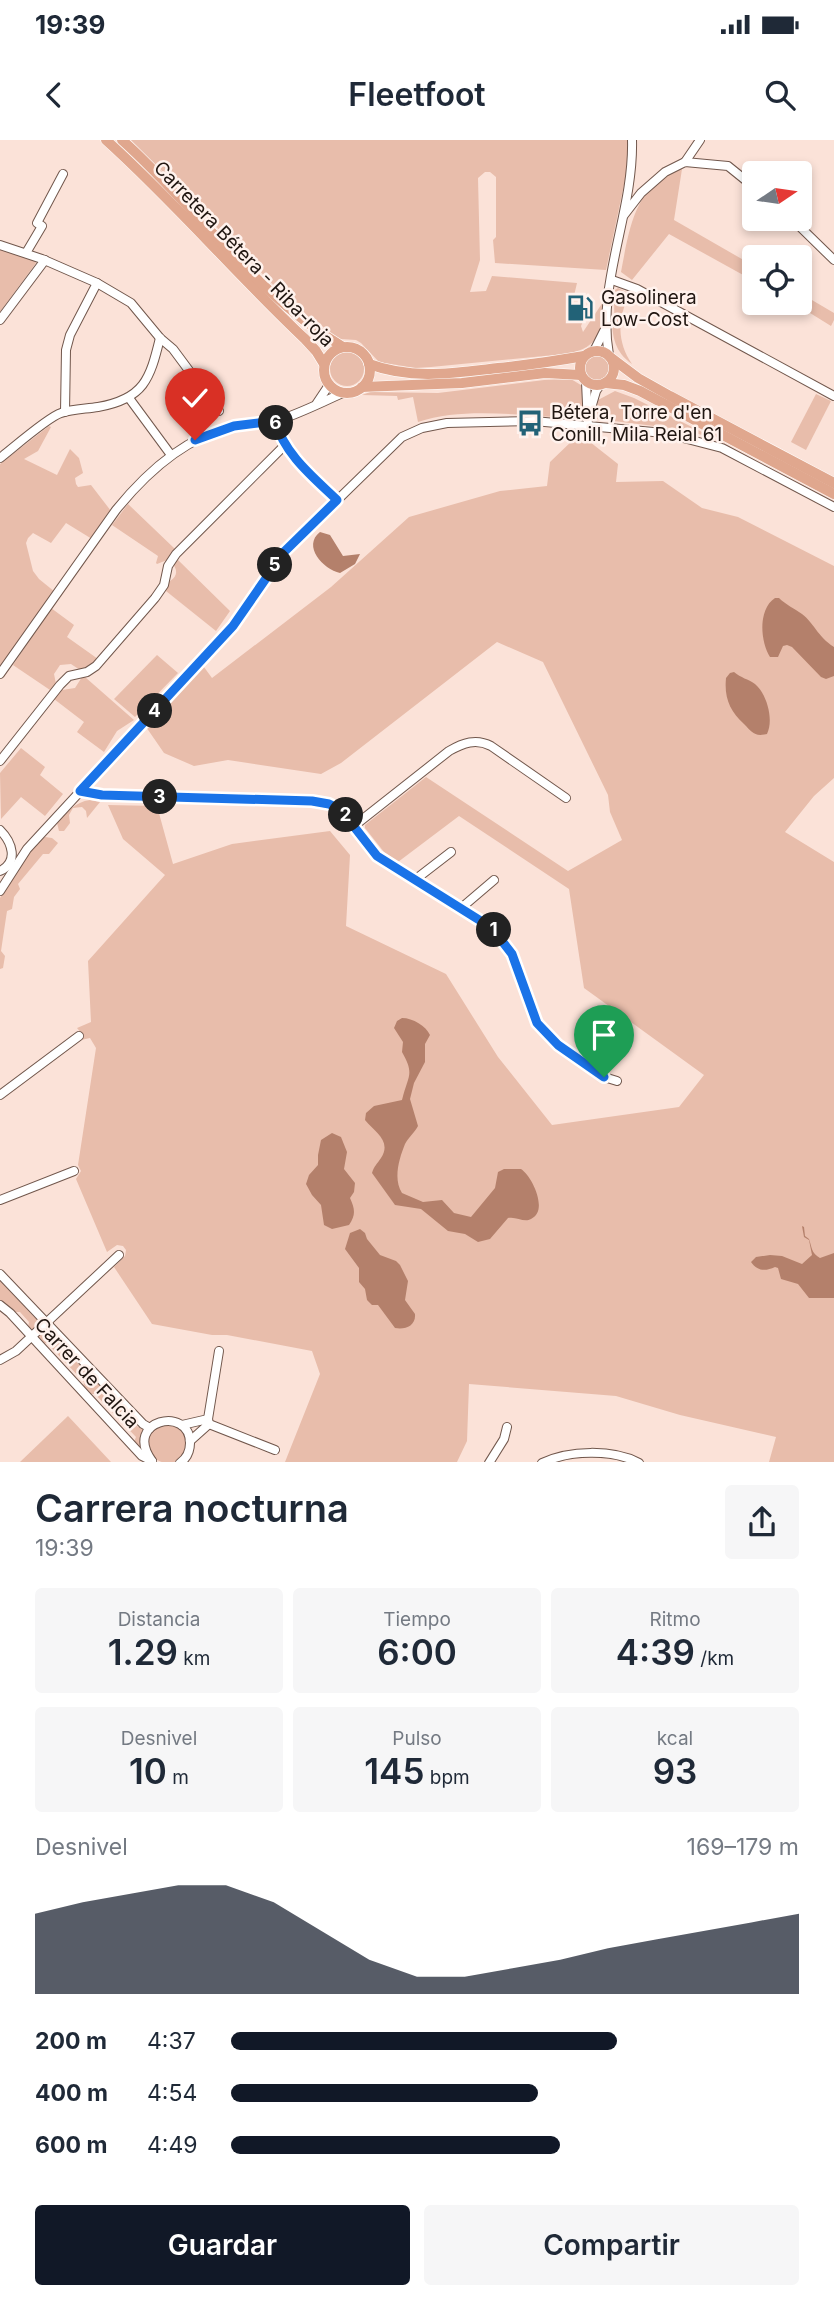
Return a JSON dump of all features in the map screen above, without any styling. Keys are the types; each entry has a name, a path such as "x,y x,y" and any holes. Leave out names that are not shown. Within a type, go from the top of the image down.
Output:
{"main road":[{"name":"Carretera Bétera - Riba-roja","path":"106,140 143,173 195,230 305,339 324,364"},
{"name":"Carretera Bétera - Riba-roja","path":"122,140 149,164 288,309 343,347"},
{"path":"362,387 370,372 369,364 359,351 352,347 343,347 331,353 324,364 324,375 329,384 343,393 362,387 462,383 545,373 583,378"},
{"path":"369,364 398,372 437,376 604,352 638,378 834,483"},
{"path":"589,353 579,365 583,378 590,384 624,385 640,391 834,494"},
{"path":"603,384 610,379 614,368 609,356"}],"street":[{"path":"609,356 604,331 624,215 632,140"},
{"path":"624,215 640,193 665,172 685,162 700,140"},
{"path":"685,162 728,166 742,177"},
{"path":"26,253 42,226 37,223 63,174"},
{"path":"804,231 834,260"},
{"path":"0,245 45,260 97,283 131,303 160,338 173,349 219,411"},
{"path":"0,320 45,260"},
{"path":"612,280 637,289 834,396"},
{"path":"65,412 66,350 70,335 97,283"},
{"path":"589,353 604,331"},
{"path":"0,458 53,417 129,398 143,385 150,373 160,338"},
{"path":"583,378 589,414"},
{"path":"317,402 329,384"},
{"path":"588,425 596,391 603,384"},
{"path":"0,674 116,510 135,486 171,456 195,440 219,431 234,426 275,421 343,393"},
{"path":"129,398 171,456"},
{"path":"275,421 280,438 299,463 337,500"},
{"path":"0,891 27,849 233,626 285,551 402,437 422,428 447,423 534,421 664,433 722,448 834,507"},
{"path":"0,761 66,679 91,670 103,659 163,589 168,566 176,554 285,445"},
{"path":"354,826 449,751 471,742 483,742 491,746 566,798"},
{"path":"80,791 102,795 312,801 329,804 341,810 377,856 492,928 512,954 534,1017 547,1035 604,1077 617,1081"},
{"path":"0,830 10,841 13,855 6,868 0,871"},
{"path":"416,879 450,852"},
{"path":"460,909 494,880"},
{"path":"0,1095 79,1036"},
{"path":"0,1200 74,1171"},
{"path":"0,1360 16,1351 119,1255"},
{"name":"Carrer de Falcia","path":"0,1274 143,1424 150,1428"},
{"path":"0,1318 3,1313 1,1305"},
{"name":"Carrer de Falcia","path":"1,1305 142,1456 153,1462"},
{"path":"190,1441 209,1422 219,1351"},
{"path":"153,1462 145,1448 146,1434 150,1428 164,1420 182,1425 209,1422 275,1450"},
{"path":"180,1462 188,1455 190,1441 182,1425"},
{"path":"489,1462 507,1427"},
{"path":"542,1462 560,1457 611,1452 639,1462"}],"shaded area":[{"path":"131,140 630,140 629,161 606,270 495,263 493,240 496,237 496,177 485,172 478,178 480,260 470,292 486,291 492,276 577,283 569,317 583,321 583,332 607,296 598,335 587,347 565,354 415,368 379,362 361,343 341,339 291,303"},
{"path":"682,169 674,220 742,259 742,274 669,234 632,280 621,272 636,210 653,185"},
{"path":"0,248 34,259 36,263 0,312"},
{"path":"618,288 630,294 621,321 621,339 632,364 618,349 614,337 612,317 615,290"},
{"path":"812,300 834,313 831,326 812,314"},
{"path":"347,352 359,357 364,369 359,381 347,386 335,381 330,369 335,357"},
{"path":"597,356 606,359 609,368 606,377 597,380 588,377 585,368 588,359"},
{"path":"571,379 584,387 583,418 479,413 418,422 413,397 398,400 397,396 362,395 370,392 438,393"},
{"path":"615,391 714,438 679,429 597,419 595,416 598,400"},
{"path":"816,394 831,401 806,450 791,442"},
{"path":"51,427 38,451 24,459 57,475 70,449 79,458 83,473 75,478 76,484 78,487 91,485 111,511 92,539 66,523 51,543 33,533 28,538 26,543 33,571 55,592 0,670 0,464"},
{"path":"577,427 591,430 590,442 618,464 616,482 663,481 702,508 738,517 834,566 834,778 814,796 785,832 834,862 834,1462 769,1462 776,1437 680,1415 616,1396 469,1384 467,1441 457,1462 285,1462 320,1374 312,1351 152,1324 114,1267 125,1256 126,1250 117,1245 107,1252 76,1179 81,1171 78,1165 96,1048 90,1038 81,1040 82,1034 77,1028 91,1022 88,961 165,875 123,839 108,805 157,806 173,864 232,844 330,831 350,855 346,926 446,974 498,1057 552,1125 679,1107 704,1075 584,988 569,889 459,816 398,862 384,852 365,828 365,825 426,777 568,871 622,840 610,812 608,795 543,662 497,642 341,763 321,774 228,760 194,766 164,753 144,724 201,663 212,678 331,587 409,517 500,491 547,486 550,462 575,438"},
{"path":"128,504 175,549 167,560 157,564 158,556 112,525"},
{"path":"320,532 330,535 343,556 360,554 355,564 340,573 321,562 313,544"},
{"path":"177,559 230,611 216,631 166,591 168,582 176,574 173,564"},
{"path":"775,598 802,614 834,647 834,676 826,679 821,677 787,645 783,646 778,657 770,657 764,643 762,626 769,603"},
{"path":"51,608 74,625 67,637 98,659 80,670 71,664 60,665 54,674 56,684 50,690 13,665"},
{"path":"157,655 178,673 135,717 114,699"},
{"path":"734,672 755,684 763,694 770,722 767,734 754,733 732,709 727,698 726,678"},
{"path":"82,677 134,720 117,731 104,752 77,732 84,722 54,699 62,690 75,688"},
{"path":"21,748 45,767 40,775 63,794 45,816 21,797 1,819 0,773"},
{"path":"90,800 100,802 87,818 82,807 73,808 69,815 70,823 64,831 59,831 57,823 68,811 80,803"},
{"path":"45,837 58,843 49,854 43,854 18,884 20,889 14,897 12,909 7,911 1,951 5,956 3,968 0,969 0,898 30,850"},
{"path":"402,1018 419,1023 430,1035 425,1044 425,1062 414,1083 410,1099 418,1126 405,1144 399,1162 397,1175 402,1193 423,1202 442,1200 454,1213 471,1217 495,1188 498,1172 504,1169 521,1169 534,1186 539,1202 539,1209 531,1219 508,1218 490,1239 478,1242 465,1234 448,1231 421,1209 395,1205 372,1173 385,1147 381,1137 365,1120 366,1113 374,1106 402,1100 409,1075 402,1052 403,1042 394,1028"},
{"path":"332,1133 341,1137 347,1152 344,1169 355,1183 350,1198 353,1218 349,1225 332,1229 324,1225 321,1205 306,1184 309,1175 318,1165 321,1140"},
{"path":"802,1226 809,1239 812,1250 817,1256 820,1258 834,1253 834,1298 809,1298 798,1284 781,1279 778,1268 762,1270 751,1262 756,1257 770,1255 782,1256 802,1264 812,1255 809,1240 804,1237"},
{"path":"360,1229 380,1255 400,1265 408,1281 405,1300 415,1314 414,1322 409,1326 395,1328 378,1305 372,1305 367,1300 365,1289 359,1282 359,1268 345,1249 350,1233"},
{"path":"0,1275 4,1279 3,1284 34,1317 39,1316 41,1323 34,1330 28,1327 29,1322 20,1312 13,1312 0,1301"},
{"path":"47,1327 55,1331 54,1336 85,1369 90,1368 94,1379 138,1427 144,1426 141,1448 134,1442 136,1437 95,1394 89,1394 83,1388 84,1382 47,1343 42,1344 38,1338"},
{"path":"68,1416 111,1462 20,1462"},
{"path":"168,1423 182,1429 186,1436 186,1450 182,1457 172,1462 154,1457 148,1443 154,1429"}],"place":[{"name":"Gasolinera Low-Cost","path":"580,308"},
{"name":"Bétera, Torre d'en Conill, Mila Reial 61","path":"530,423"}],"route":[{"path":"195,440 234,426 275,421 280,438 290,453 337,500 285,551 233,626 80,791 102,795 312,801 329,804 341,810 377,856 492,928 512,954 537,1023 558,1045 604,1077"}]}
